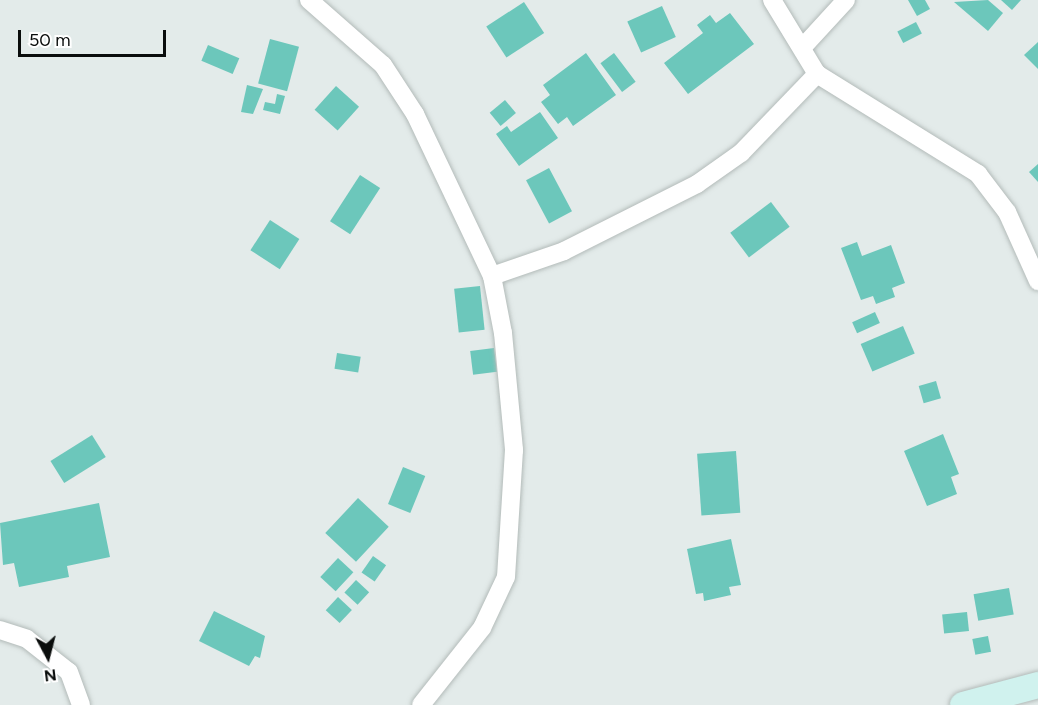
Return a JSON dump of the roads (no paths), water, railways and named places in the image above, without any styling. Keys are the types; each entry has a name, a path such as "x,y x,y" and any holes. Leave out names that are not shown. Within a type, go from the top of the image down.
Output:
{"street":[{"path":"309,0 383,65 409,104 492,276 510,378 514,450 506,578 482,628 421,705"},
{"path":"772,0 817,74 978,174 1007,212 1038,281"},
{"path":"802,48 846,0"},
{"path":"492,276 574,246 697,184 741,153 817,74"},
{"path":"0,630 27,639 69,672 81,705"},
{"path":"963,705 1038,685"}]}
